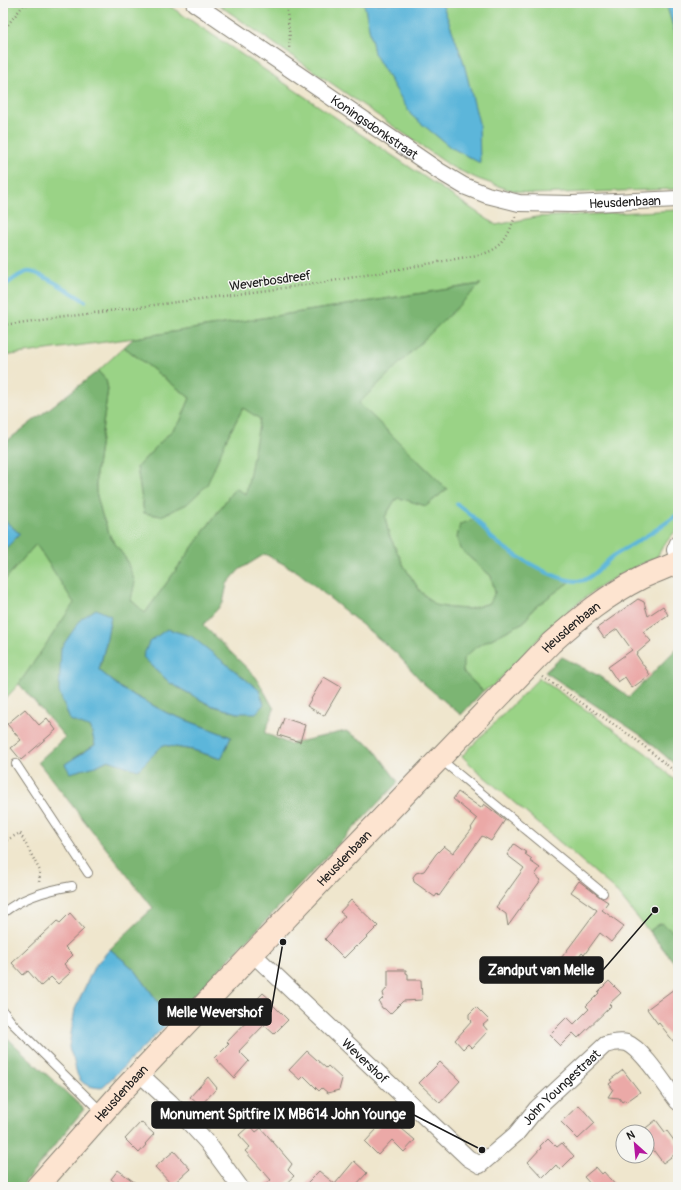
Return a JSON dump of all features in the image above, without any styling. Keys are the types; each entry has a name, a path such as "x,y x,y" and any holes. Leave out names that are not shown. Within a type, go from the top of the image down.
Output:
{"main road":[{"name":"Heusdenbaan","path":"37,1187 103,1112 439,758 551,643 580,617 610,596 641,578 678,561"}],"street":[{"name":"Koningsdonkstraat","path":"194,3 439,171 464,186 487,195 520,203 573,204"},
{"name":"Heusdenbaan","path":"573,204 678,199"},
{"name":"Heusdenbaan","path":"678,543 675,550 678,561"},
{"name":"Wevershof","path":"253,954 468,1158 480,1165"},
{"name":"John Youngestraat","path":"480,1165 516,1134 537,1108 605,1045 618,1042 627,1043 639,1051 678,1102"},
{"path":"140,1074 170,1102 207,1142 240,1187"}],"lane":[{"path":"439,758 603,893"},
{"path":"16,764 88,873"},
{"path":"3,913 12,905 39,894 72,886"},
{"path":"3,1012 13,1024 103,1112"}],"path":[{"path":"3,31 25,3"},
{"path":"286,3 290,38 287,67"},
{"name":"Weverbosdreef","path":"3,325 320,283 483,254 502,245 517,213"},
{"path":"528,666 634,738 678,774"},
{"path":"3,842 20,833 40,871 39,894"},
{"path":"678,906 674,912 678,918"}],"green space":[{"path":"3,3 165,3 496,225 536,217 678,210 678,528 663,546 657,557 624,572 601,586 575,605 544,633 493,686 483,691 463,672 462,659 476,647 524,622 534,608 571,580 552,575 520,559 490,537 460,525 457,538 460,549 491,576 495,592 490,603 469,609 435,605 420,591 404,566 389,535 385,517 395,500 399,497 426,506 447,489 358,403 480,284 134,338 3,356"},
{"path":"216,3 666,3 678,43 678,189 531,194 507,189 478,179 452,167"},
{"path":"481,284 359,403 447,489 426,506 399,498 395,500 385,517 389,535 404,566 420,591 435,605 469,609 490,603 495,592 491,576 460,549 457,538 460,524 476,519 490,537 520,559 552,575 572,580 534,608 524,622 476,647 463,659 463,672 483,691 461,715 424,684 396,653 298,572 265,554 239,570 227,584 223,603 203,625 256,677 274,709 265,733 289,744 346,731 372,746 398,782 171,1020 135,970 110,949 153,908 38,762 65,737 19,684 74,603 36,544 3,582 3,551 20,534 3,519 3,444 98,371 106,380 108,389 96,474 96,492 102,515 111,538 126,559 135,582 131,600 145,613 235,488 246,494 260,419 243,408 227,438 207,485 187,504 161,516 144,513 137,467 180,422 190,398 124,347 134,338","holes":["111,616 99,670 122,689 167,713 231,737 221,759 193,750 163,745 138,770 108,760 96,766 78,755 95,745 91,728 61,648 71,635","143,657 238,713 210,705 170,683"]},
{"path":"124,347 190,398 180,422 137,467 144,513 161,516 187,504 227,438 243,408 261,419 246,494 235,488 145,613 131,600 126,559 111,538 102,515 96,492 96,474 108,389 106,380 98,371"},
{"path":"36,544 75,603 19,684 3,701 3,582"},
{"path":"678,647 678,767 642,736 545,672 562,657 599,676 629,697"},
{"path":"539,678 647,754 678,783 678,967 614,889 462,756"},
{"path":"661,923 678,935 678,967 649,931"},
{"path":"3,1034 84,1109 21,1187 3,1187"}],"water":[{"path":"364,3 442,3 463,60 479,123 480,163 450,147 411,115 374,53"},
{"path":"666,3 678,3 678,43"},
{"path":"3,519 20,534 3,551"},
{"path":"96,609 111,616 99,670 122,689 167,713 231,737 221,759 193,750 163,745 138,770 108,760 96,766 70,773 65,764 95,745 91,728 70,720 59,692 61,648 81,619"},
{"path":"167,629 191,636 259,690 264,704 256,713 238,713 210,705 170,683 143,657 149,642"},
{"path":"110,949 135,970 171,1020 101,1088 83,1083 76,1070 69,1046 75,1009 94,967"}],"building":[{"path":"638,599 644,602 648,616 663,606 668,615 643,632 651,641 636,654 650,675 632,688 625,677 618,682 608,667 632,650 617,629 604,638 597,628"},
{"path":"324,677 341,687 324,716 307,706"},
{"path":"25,709 39,725 47,718 56,730 21,760 11,748 21,740 7,724"},
{"path":"284,718 305,725 300,742 278,735"},
{"path":"458,792 481,808 484,804 505,820 491,841 482,836 439,896 437,894 435,897 414,882 413,877 416,873 424,871 436,854 444,846 453,853 472,829 471,828 477,819 453,799"},
{"path":"514,844 527,853 525,854 532,859 530,861 540,868 535,875 541,880 508,926 506,914 496,907 524,868 507,855"},
{"path":"579,881 608,902 602,910 624,926 611,942 600,933 584,955 582,953 564,977 553,969 597,910 571,892"},
{"path":"351,900 378,926 344,958 325,939 345,916 340,912"},
{"path":"70,913 84,929 65,947 73,955 64,964 71,972 58,984 51,977 41,986 28,971 23,975 12,963 57,921 60,923"},
{"path":"388,970 406,970 408,980 421,980 422,1000 403,1001 390,1014 382,1008 379,1002 384,997 383,993 388,987"},
{"path":"609,981 621,993 609,1004 611,1006 578,1038 573,1033 560,1046 549,1035 567,1017 574,1024 589,1009 586,1006"},
{"path":"678,986 678,1047 647,1009"},
{"path":"263,993 288,1020 274,1034 264,1025 239,1051 249,1061 234,1078 215,1058 229,1044 227,1042 254,1014 248,1009"},
{"path":"476,1007 489,1020 483,1025 488,1031 472,1048 468,1044 463,1049 455,1040 472,1021 469,1018 469,1014"},
{"path":"307,1051 326,1068 328,1066 342,1079 339,1090 328,1093 322,1088 319,1091 304,1076 300,1080 289,1070"},
{"path":"440,1062 460,1081 440,1103 419,1083"},
{"path":"623,1070 640,1092 626,1102 625,1100 622,1102 619,1098 608,1097 613,1089 609,1084 612,1082 610,1080"},
{"path":"208,1077 217,1088 200,1106 190,1097"},
{"path":"579,1105 595,1123 578,1139 561,1122"},
{"path":"388,1117 415,1140 404,1152 392,1140 378,1155 365,1142"},
{"path":"656,1120 665,1132 667,1131 678,1146 678,1152 663,1163 655,1152 655,1124 651,1124"},
{"path":"141,1122 154,1134 139,1153 125,1139"},
{"path":"250,1125 256,1132 261,1128 292,1164 288,1170 294,1176 282,1187 262,1187 271,1180 245,1151 250,1147 239,1135"},
{"path":"548,1138 557,1147 562,1143 574,1156 560,1170 556,1165 543,1178 528,1162"},
{"path":"174,1151 190,1169 172,1185 155,1167"},
{"path":"354,1161 367,1173 354,1187 303,1187 319,1171 335,1184"},
{"path":"596,1167 602,1174 604,1172 617,1187 593,1187 584,1177"},
{"path":"118,1170 141,1187 121,1187 111,1179"}],"waterway":[{"path":"3,287 20,274 32,272 47,278 85,301"},
{"path":"457,504 474,518 492,538 522,559 549,573 574,581 588,578 615,555 655,531 678,514"}],"place":[{"name":"Zandput van Melle","path":"655,910"},
{"name":"Melle Wevershof","path":"283,942"},
{"name":"Monument Spitfire IX MB614 John Younge","path":"482,1150"}]}
